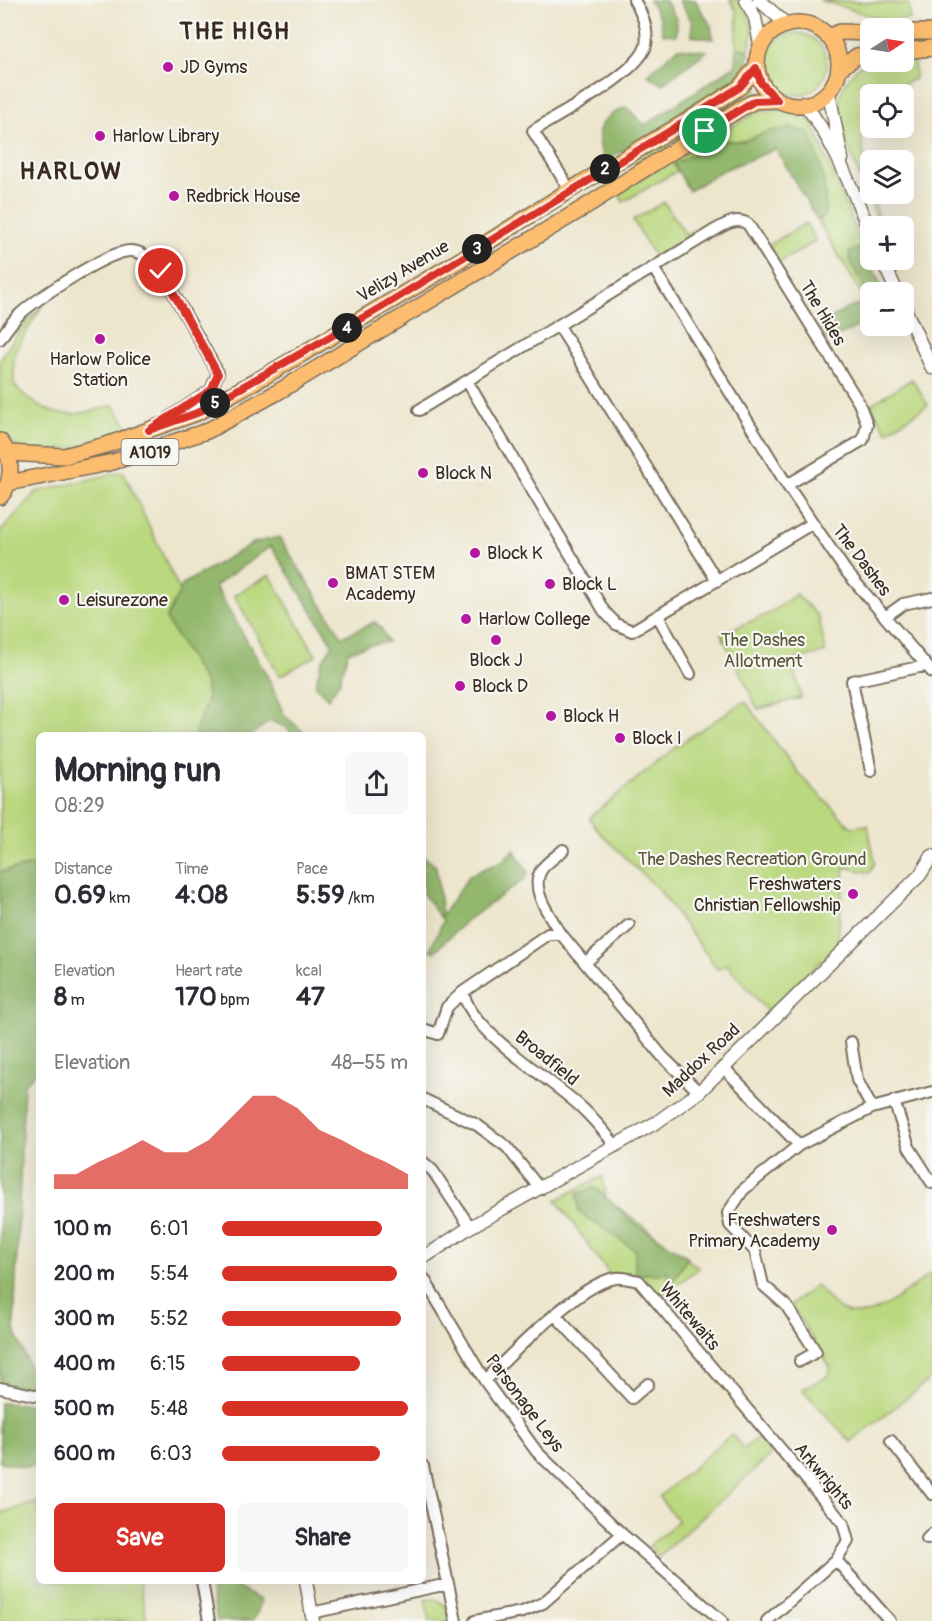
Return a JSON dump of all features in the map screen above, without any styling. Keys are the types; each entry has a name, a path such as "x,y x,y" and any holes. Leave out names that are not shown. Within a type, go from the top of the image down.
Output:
{"main road":[{"path":"786,24 810,24 828,36 836,48 839,69 829,93 808,104 797,105 777,100 761,83 756,68 760,44 774,29 786,24"},
{"path":"914,32 932,32"},
{"path":"828,36 840,33 860,33"},
{"path":"914,50 932,48"},
{"path":"839,69 860,56"},
{"name":"Velizy Avenue","path":"4,447 64,456 106,445 197,413 265,376 460,260 740,87 756,68"},
{"name":"A1019","path":"4,490 113,462 207,431 563,220 741,108 754,101 777,100"},
{"path":"4,447 11,467 4,490"}],"street":[{"path":"570,190 532,131 623,76 637,62 646,45 646,26 634,0"},
{"path":"746,0 755,18 760,44"},
{"path":"759,0 786,24"},
{"path":"829,93 846,177"},
{"path":"797,105 806,106 815,117 863,216"},
{"name":"The Hides","path":"419,410 715,230 733,221 742,220 747,224 787,285 859,403 867,424 863,440 787,485"},
{"path":"0,339 19,315 41,298 115,254 131,251 144,255 156,263 214,362 218,374 215,386 195,403 149,430"},
{"path":"468,381 604,611 616,624 632,632 659,618 813,523 787,485 654,268"},
{"path":"559,326 717,581"},
{"path":"914,329 932,368"},
{"name":"The Dashes","path":"813,523 845,570 928,669"},
{"name":"The Dashes","path":"885,617 903,604 932,598"},
{"path":"659,618 690,674"},
{"name":"The Dashes","path":"871,771 852,681 928,669"},
{"path":"563,850 541,869 537,881 541,900 561,934 662,1056 699,1092"},
{"name":"Maddox Road","path":"426,1256 470,1227 657,1122 699,1092 920,875 932,856"},
{"path":"586,962 628,925"},
{"path":"426,1030 438,1034 447,1007 463,992 548,934 561,934"},
{"name":"Broadfield","path":"463,992 466,1006 480,1024 582,1107 616,1146"},
{"path":"851,1042 856,1080 872,1108"},
{"path":"723,1066 800,1145"},
{"path":"800,1361 816,1352 786,1305 763,1285 755,1251 730,1225 728,1213 743,1190 800,1145 872,1108 932,1092"},
{"path":"426,1100 477,1125 507,1148 540,1189"},
{"path":"894,1101 909,1147 932,1183"},
{"path":"426,1165 433,1171 470,1227"},
{"name":"Whitewaits","path":"485,1381 517,1348 595,1285 617,1278 639,1281 777,1446"},
{"name":"Parsonage Leys","path":"426,1281 485,1381 537,1452 622,1534 722,1621"},
{"path":"556,1316 632,1398 648,1384"},
{"path":"0,1388 36,1395"},
{"path":"891,1441 932,1494"},
{"name":"Arkwrights","path":"766,1621 836,1560 848,1541 843,1523 777,1446"},
{"path":"426,1480 456,1621"},
{"path":"475,1621 522,1612 543,1603 622,1534"},
{"path":"836,1560 890,1621"},
{"path":"203,1584 209,1621"},
{"path":"306,1584 312,1617 448,1584"}],"green space":[{"path":"649,0 665,0 677,20 677,35 663,34 660,18"},
{"path":"679,0 695,0 711,26 713,39 692,36 692,22"},
{"path":"730,0 742,0 753,30 749,52 744,48 736,49 737,12"},
{"path":"819,0 909,4 910,18 879,18"},
{"path":"790,33 802,33 818,42 825,52 827,64 825,76 818,86 802,95 790,95 779,90 770,81 765,70 765,58 770,47 779,38"},
{"path":"678,48 707,51 663,84 647,75"},
{"path":"744,48 749,52 748,71 742,83 655,134 605,160 599,134 600,128 609,116 626,107 645,125 736,65 736,49"},
{"path":"914,58 915,79 902,84 860,84 860,138 862,138 863,150 860,150 860,177 847,144 839,111 842,90 860,65 860,72 914,72"},
{"path":"754,85 761,97 753,98 637,165 634,160"},
{"path":"786,109 801,112 811,120 860,240 860,250 850,260 863,282 860,282 860,291 818,221 825,216 770,131 743,141 719,141 674,166 677,171 623,202 617,191 757,112"},
{"path":"790,128 809,133 820,164 824,184 825,216 818,221 776,149 721,171 689,191 674,164 719,141 743,141 770,131"},
{"path":"664,202 686,235 696,230 698,233 655,258 633,220"},
{"path":"871,204 875,204 878,216"},
{"path":"806,223 816,241 779,263 769,245"},
{"path":"860,248 860,270 874,270 879,282 861,282 852,265 849,252"},
{"path":"43,304 14,353 14,385 38,405 60,413 84,413 113,405 133,434 59,450 30,451 19,448 0,434 0,360 19,331"},
{"path":"860,304 860,326 827,341 820,325 846,309"},
{"path":"912,379 928,405 887,432 870,405"},
{"path":"123,471 247,732 36,732 36,865 0,872 0,532 36,492"},
{"path":"279,537 342,637 375,622 388,642 348,652 339,683 328,699 315,685 322,661 333,645 271,546 215,586 269,679 284,715 304,732 290,732 286,727 270,721 255,732 195,732 207,700 206,685 166,619 183,584 253,543"},
{"path":"270,575 316,656 280,676 234,595"},
{"name":"The Dashes Allotment","path":"796,594 818,616 826,652 793,660 801,698 758,709 721,634 770,613"},
{"name":"The Dashes Recreation Ground","path":"745,701 799,774 851,827 868,825 875,863 870,873 845,867 837,946 768,1012 726,964 718,970 659,890 600,833 589,818 679,744"},
{"path":"514,850 528,872 525,879 466,921 434,952 430,950 443,921 426,898 426,858 436,866 442,915 470,875 502,861"},
{"path":"36,865 36,1072 24,1084 14,1328 36,1384 36,1391 0,1383 0,872"},
{"path":"603,1176 606,1198 699,1268 659,1298 644,1282 632,1276 610,1275 556,1200"},
{"path":"594,1187 634,1223 688,1257 670,1286 667,1271 661,1274 635,1274 635,1250 579,1212 577,1194"},
{"path":"931,1273 932,1378 851,1442 802,1389 828,1376 830,1367 791,1305 816,1285 836,1306 848,1312 860,1314 886,1305"},
{"path":"0,1403 36,1405 36,1465 24,1467 0,1462"},
{"path":"732,1434 743,1449 759,1437 771,1455 658,1557 649,1546 678,1521 659,1497"},
{"path":"36,1503 36,1584 140,1584 147,1621 0,1621 0,1513"},
{"path":"233,1585 262,1601 253,1621 217,1621 211,1591"},
{"path":"434,1599 442,1602 446,1607 450,1621 430,1621 425,1600"}],"place":[{"name":"JD Gyms","path":"168,67"},
{"name":"Harlow Library","path":"100,136"},
{"name":"Redbrick House","path":"174,196"},
{"name":"Harlow Police Station","path":"100,339"},
{"name":"Block N","path":"423,473"},
{"name":"Block K","path":"475,553"},
{"name":"BMAT STEM Academy","path":"333,583"},
{"name":"Block L","path":"550,584"},
{"name":"Leisurezone","path":"64,600"},
{"name":"Harlow College","path":"466,619"},
{"name":"Block J","path":"496,640"},
{"name":"Block D","path":"460,686"},
{"name":"Block H","path":"551,716"},
{"name":"Block I","path":"620,738"},
{"name":"Freshwaters Christian Fellowship","path":"853,894"},
{"name":"Freshwaters Primary Academy","path":"832,1230"}],"district":[{"name":"THE HIGH","path":"235,31"},
{"name":"HARLOW","path":"71,171"}],"route":[{"path":"161,271 214,362 218,374 215,386 195,403 149,430 197,413 380,308 740,87 756,68 761,83 777,100 754,101 705,131"}]}
